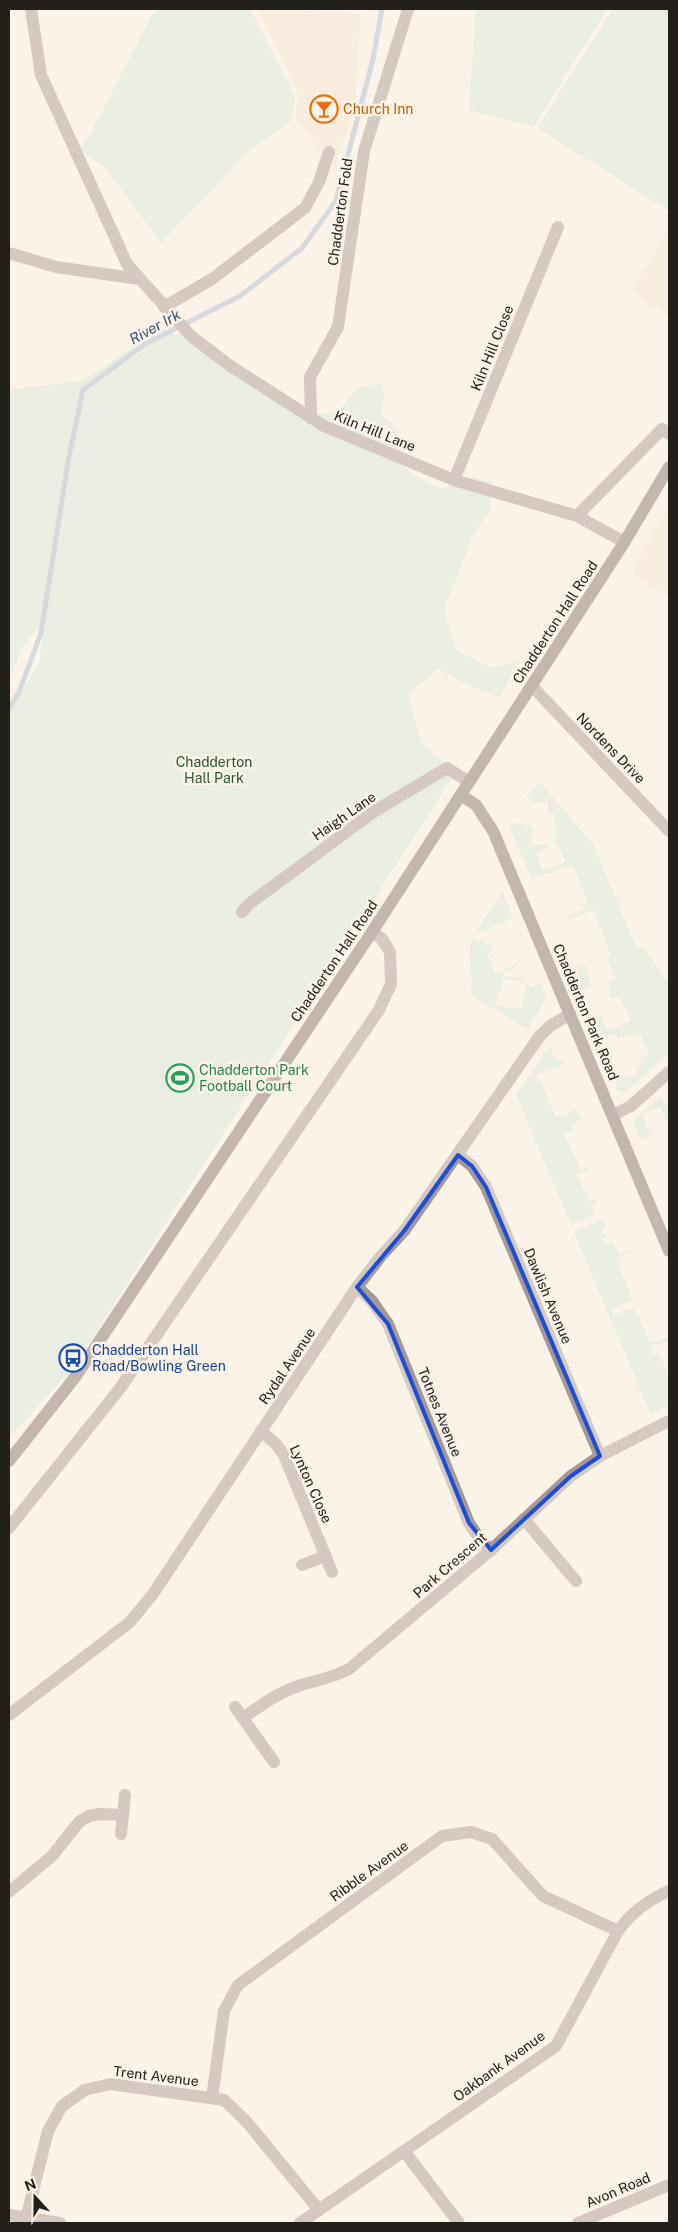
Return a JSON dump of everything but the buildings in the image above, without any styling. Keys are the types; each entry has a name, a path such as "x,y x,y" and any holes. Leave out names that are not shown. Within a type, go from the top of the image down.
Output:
{"main road":[{"name":"Chadderton Hall Road","path":"9,1461 76,1376 372,932 624,542 669,467"},
{"name":"Chadderton Park Road","path":"461,795 476,805 493,831 669,1251"}],"street":[{"path":"30,9 41,75 62,125 127,264 167,310"},
{"name":"Chadderton Fold","path":"311,418 310,377 338,327 364,151 408,9"},
{"name":"Chadderton Fold","path":"167,310 212,279 305,208 319,182 329,152"},
{"name":"Kiln Hill Close","path":"454,480 558,227"},
{"path":"9,253 56,267 139,279"},
{"name":"Kiln Hill Lane","path":"167,310 185,330 229,365 324,426 454,480 577,516 624,542"},
{"path":"577,516 662,429 669,434"},
{"name":"Nordens Drive","path":"532,686 669,831"},
{"name":"Haigh Lane","path":"242,912 249,904 375,811 447,768 469,782"},
{"path":"9,1528 121,1387 378,1010 391,984 390,952 382,939 372,932"},
{"name":"Rydal Avenue","path":"9,1715 130,1622 153,1594 357,1287 381,1256 404,1231 539,1038 555,1022 570,1014"},
{"path":"613,1115 631,1106 669,1072"},
{"name":"Dawlish Avenue","path":"458,1155 472,1166 486,1187 600,1456"},
{"name":"Totnes Avenue","path":"357,1287 372,1301 388,1324 469,1523 481,1541 491,1550"},
{"name":"Park Crescent","path":"243,1718 276,1695 300,1685 331,1678 349,1669 491,1550 571,1476 600,1456 669,1421"},
{"name":"Lynton Close","path":"262,1431 276,1444 284,1455 332,1572"},
{"path":"524,1518 576,1581"},
{"path":"302,1565 326,1556"},
{"path":"235,1707 274,1762"},
{"path":"121,1834 125,1795"},
{"path":"9,1892 52,1856 79,1822 89,1816 100,1814 123,1815"},
{"name":"Ribble Avenue","path":"212,2098 224,2011 238,1985 442,1836 471,1832 492,1839 543,1896 618,1931"},
{"name":"Oakbank Avenue","path":"300,2223 556,2046 618,1931 630,1914 659,1895 669,1891"},
{"name":"Trent Avenue","path":"26,2221 48,2131 62,2106 85,2090 110,2084 224,2100 246,2120 319,2210"},
{"path":"404,2151 459,2223"},
{"name":"Avon Road","path":"578,2223 669,2185"},
{"path":"9,2215 26,2221 60,2223"}],"highlighted area":[{"path":"458,1155 472,1166 486,1187 600,1456 571,1476 491,1550 469,1523 388,1324 357,1287 404,1231"}],"shaded area":[{"path":"257,9 361,13 355,104 335,167 295,119 299,96"},
{"path":"669,231 669,317 630,291"},
{"path":"669,508 669,597 633,574 638,559"}],"green space":[{"path":"159,9 250,9 295,96 292,120 246,154 161,243 106,169 79,149 90,134 152,15"},
{"path":"476,9 607,9 534,127 469,110"},
{"path":"613,9 669,9 669,211 537,128"},
{"name":"Chadderton Hall Park","path":"163,328 175,335 185,330 307,415 338,413 357,388 382,383 384,397 381,414 399,430 405,467 410,473 441,489 472,477 491,482 490,510 474,533 444,609 456,650 490,667 518,662 500,698 470,686 438,669 408,694 421,742 455,773 73,1368 9,1438 9,712 39,663 45,621 24,644 9,680 9,390 81,381"},
{"path":"540,782 593,844 636,947 643,947 669,983 669,1052 641,1079 623,1092 618,1091 615,1082 638,1073 636,1067 642,1065 640,1058 649,1055 639,1032 618,1038 616,1033 597,1041 588,1019 600,1014 607,1030 631,1021 620,997 612,1000 607,989 610,988 608,982 615,979 607,958 611,956 594,910 566,920 565,918 585,910 584,906 581,905 588,902 573,865 532,879 509,826 514,823 532,826 532,845 547,845 547,848 536,853 543,871 565,862 558,844 556,845 555,814 548,814 547,802 532,802 526,796"},
{"path":"502,891 513,918 475,934"},
{"path":"474,936 477,941 489,936 483,940 486,946 490,944 493,951 487,954 495,973 517,964 518,966 503,973 504,976 523,978 523,981 503,978 496,1006 522,1009 526,984 531,987 541,983 546,999 528,1029 470,995 472,980 469,957 471,942"},
{"path":"586,965 592,987 576,993 568,972"},
{"path":"548,1048 552,1048 553,1056 565,1064 539,1074 536,1078 538,1082 541,1081 556,1118 577,1109 581,1118 584,1118 572,1124 574,1130 564,1135 581,1170 587,1168 588,1170 577,1175 585,1193 590,1191 591,1193 586,1195 588,1202 594,1199 596,1204 591,1207 594,1215 571,1225 516,1094"},
{"path":"660,1097 669,1107 669,1126 660,1106 642,1114 650,1136 640,1140 633,1121"},
{"path":"603,1219 606,1226 601,1229 603,1235 609,1233 610,1235 603,1238 606,1244 613,1242 619,1255 636,1250 616,1259 633,1300 612,1309 614,1315 633,1308 636,1315 638,1315 650,1344 669,1336 669,1340 651,1347 654,1355 659,1353 669,1378 669,1405 651,1415 574,1232"}],"waterway":[{"name":"River Irk","path":"9,709 19,692 41,633 69,456 83,390 145,344 240,296 302,248 336,201 373,59 382,9"}],"place":[{"name":"Church Inn","path":"324,109"},
{"name":"Chadderton Park Football Court","path":"180,1078"},
{"name":"Chadderton Hall Road/Bowling Green","path":"73,1358"}]}
